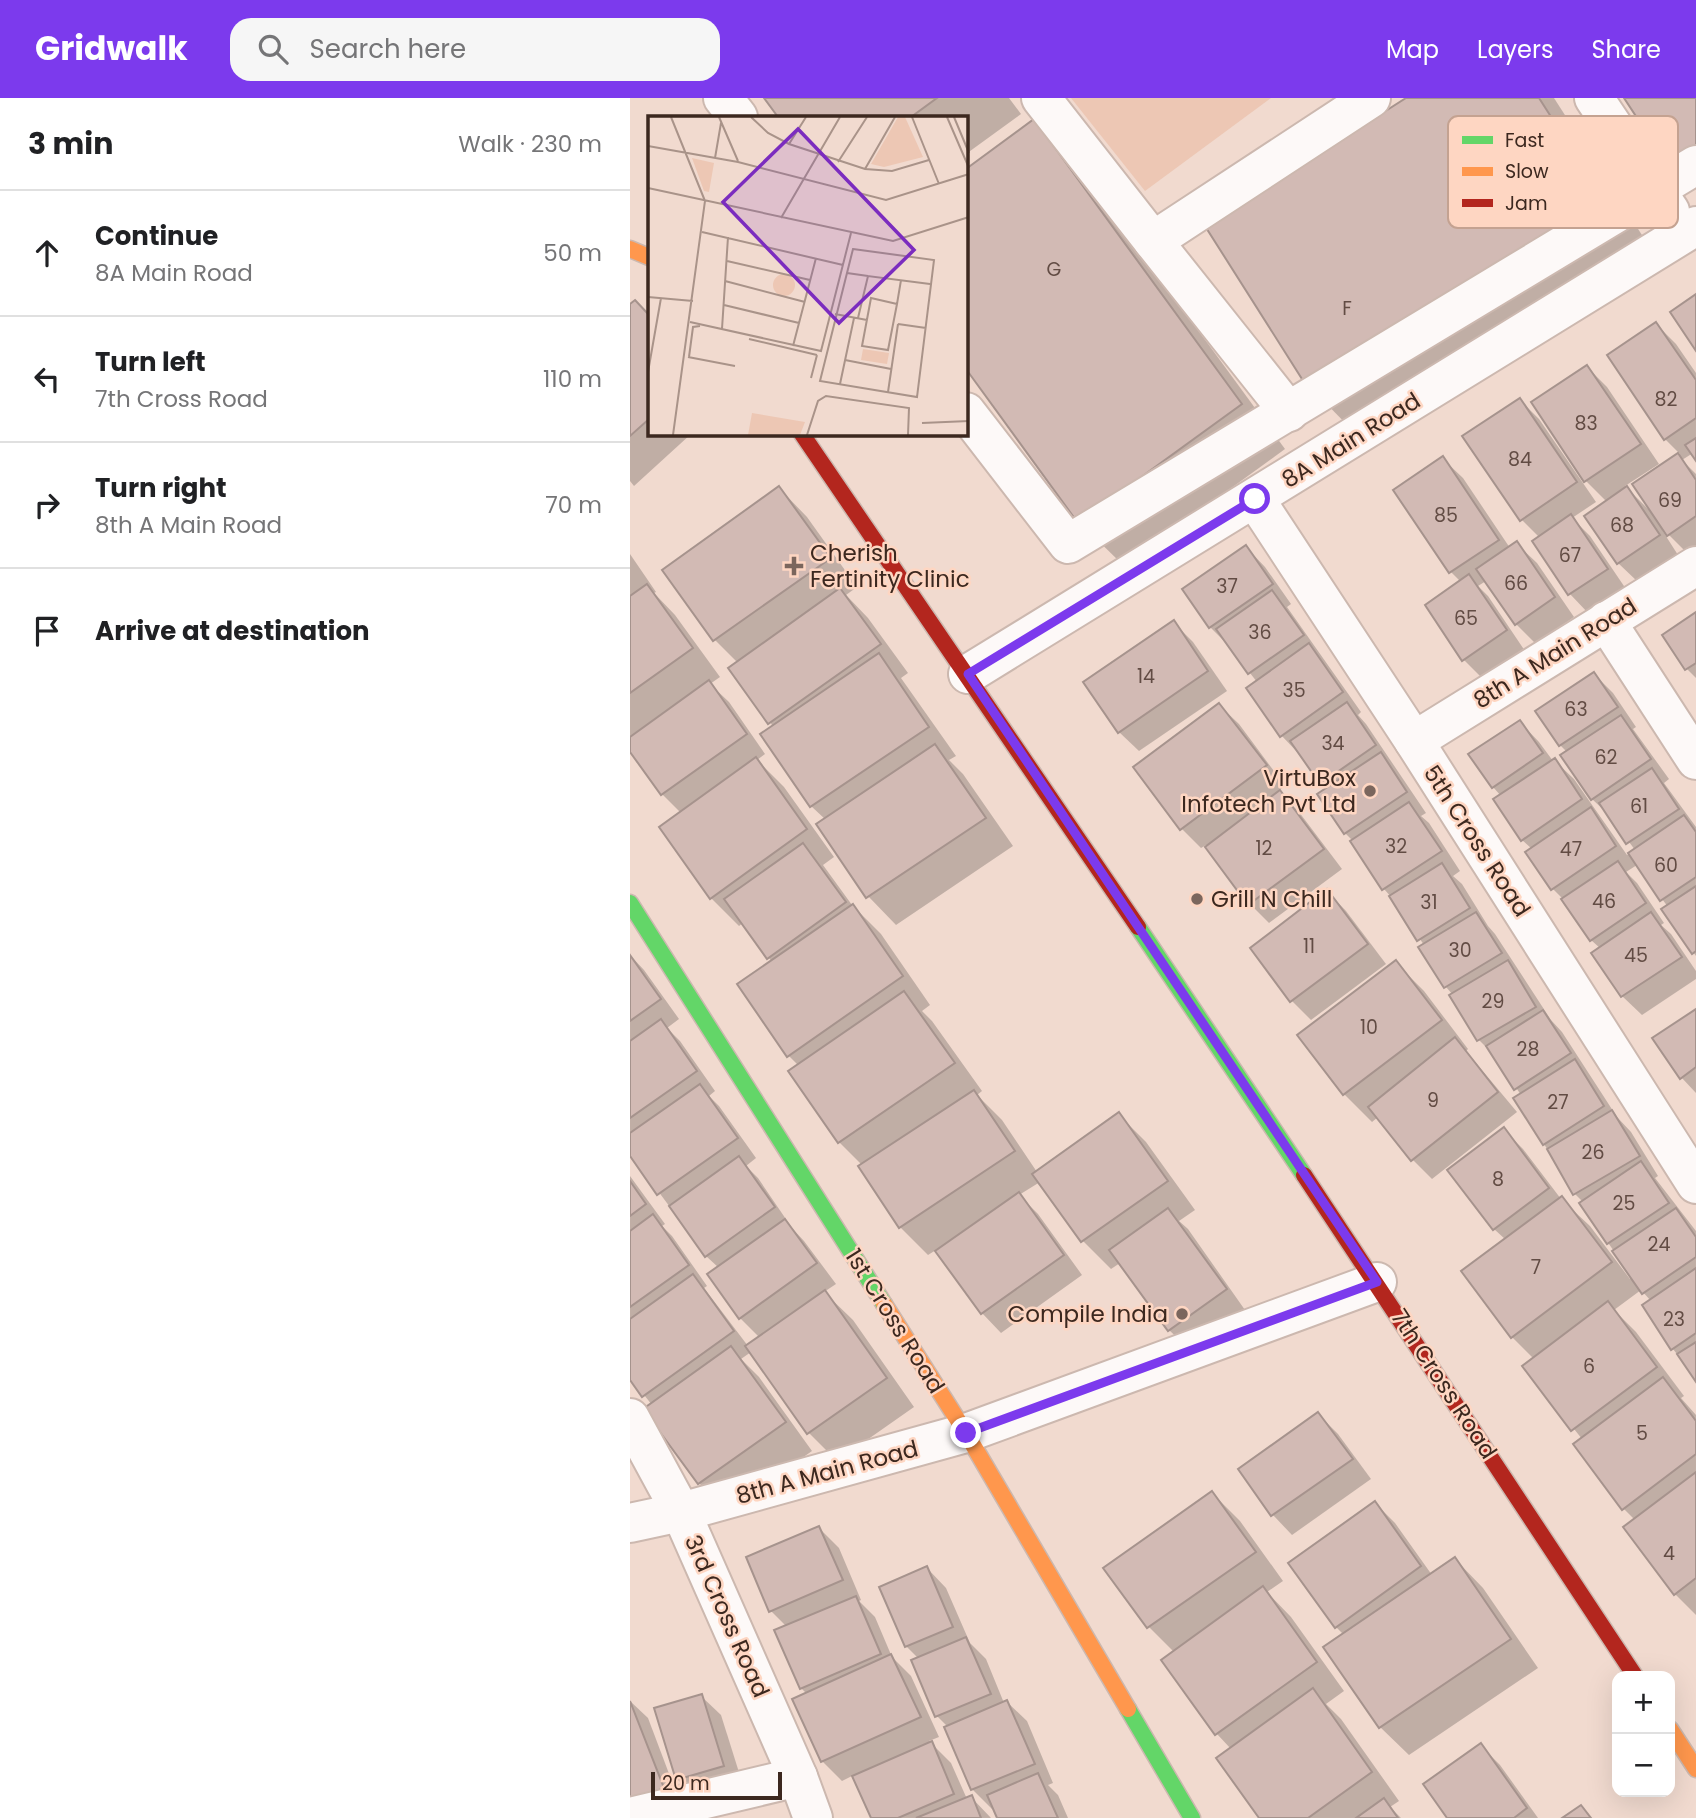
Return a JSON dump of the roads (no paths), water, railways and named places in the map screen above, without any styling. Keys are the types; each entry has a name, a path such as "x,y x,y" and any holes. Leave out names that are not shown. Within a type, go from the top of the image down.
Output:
{"street":[{"path":"723,98 737,116"},
{"path":"1041,98 1289,412"},
{"path":"1153,242 1371,98"},
{"path":"1594,98 1606,116"},
{"path":"1678,177 1696,165"},
{"path":"1678,216 1690,230"},
{"path":"968,415 1068,544 1595,228"},
{"name":"8A Main Road","path":"968,674 1690,230"},
{"path":"630,249 648,257"},
{"name":"7th Cross Road","path":"803,436 968,674 1377,1282 1632,1671"},
{"name":"5th Cross Road","path":"1255,499 1696,1184"},
{"name":"8th A Main Road","path":"1413,741 1696,566"},
{"path":"1606,621 1696,760"},
{"name":"1st Cross Road","path":"630,903 966,1433 1192,1818"},
{"name":"8th A Main Road","path":"630,1523 681,1512 966,1433 1377,1282"},
{"name":"3rd Cross Road","path":"630,1418 681,1512 798,1777 813,1818"},
{"path":"1673,1734 1696,1769"},
{"path":"630,1817 798,1777"}],"place":[{"name":"Cherish Fertinity Clinic","path":"794,566"},
{"name":"VirtuBox Infotech Pvt Ltd","path":"1370,791"},
{"name":"Grill N Chill","path":"1197,899"},
{"name":"Compile India","path":"1182,1314"}]}
